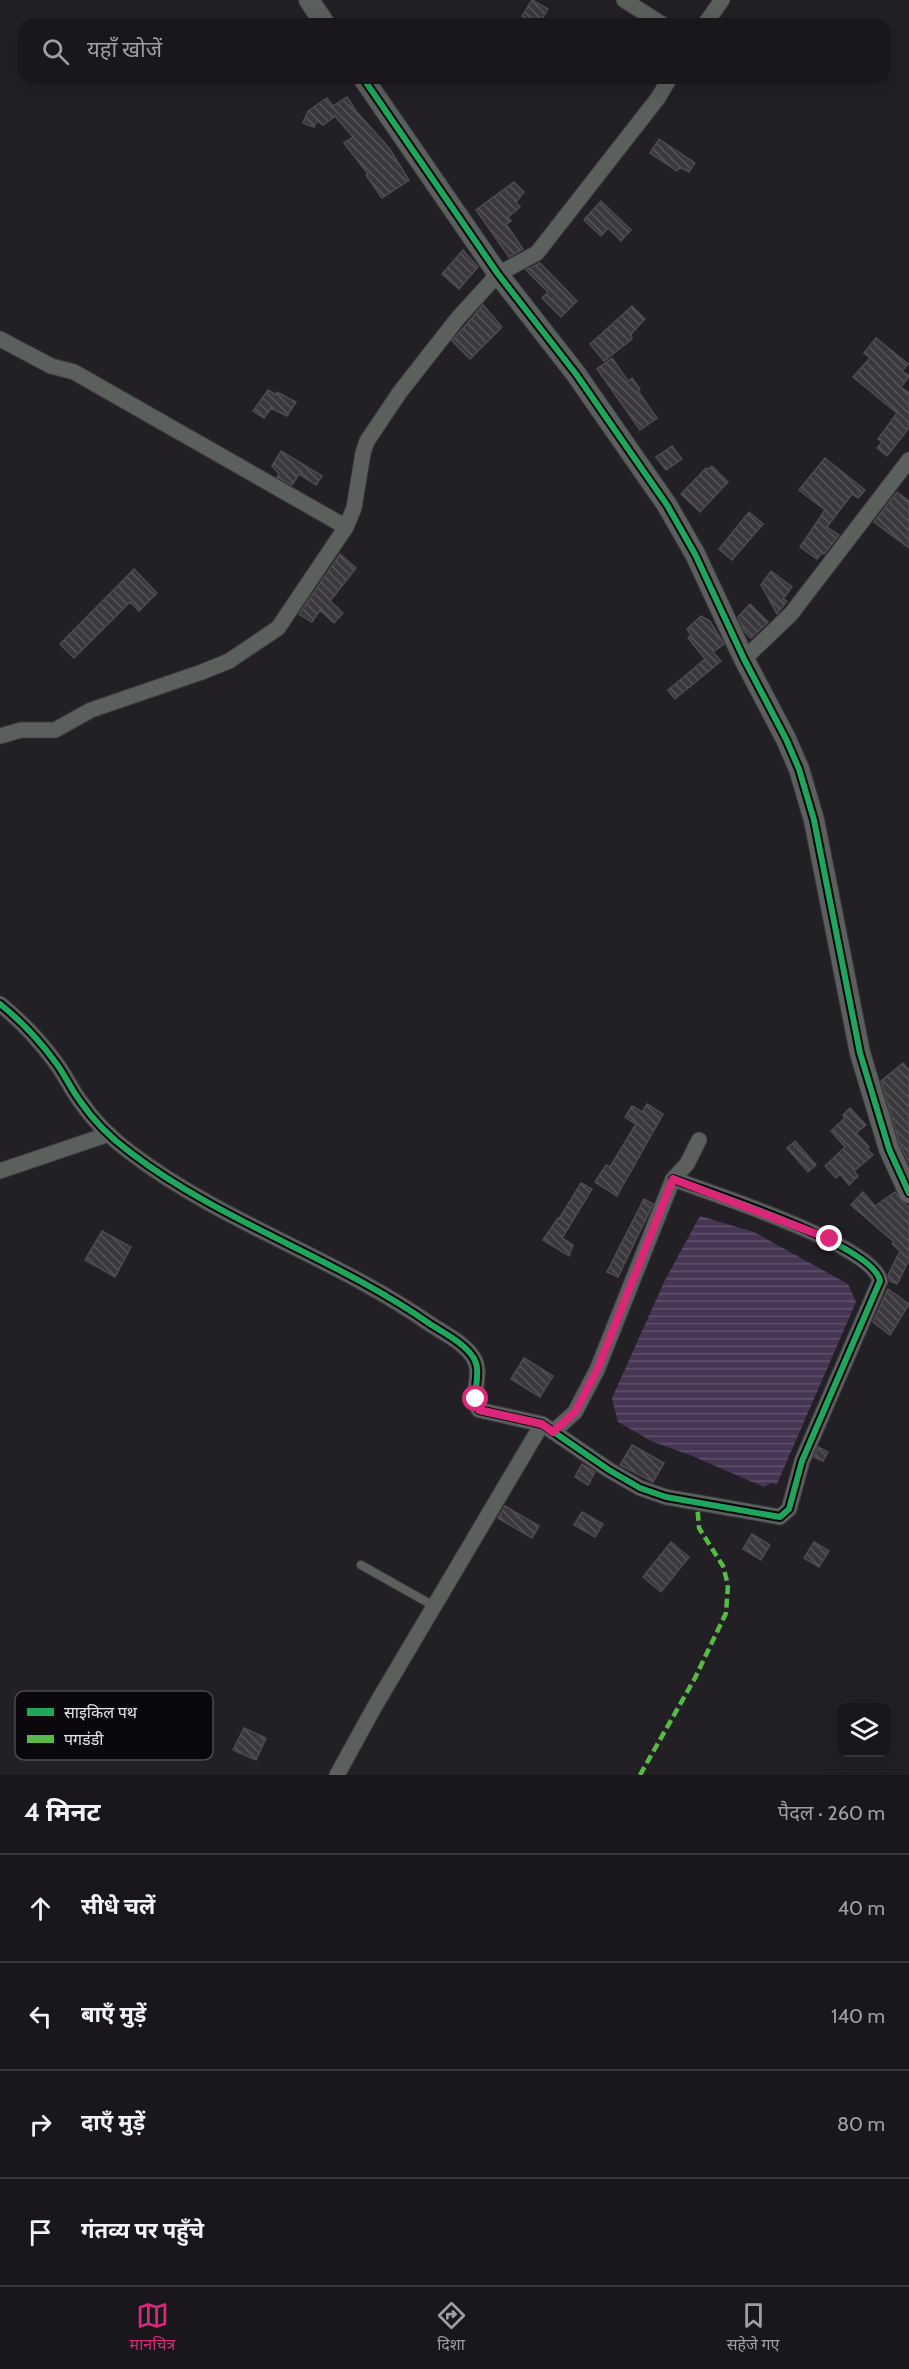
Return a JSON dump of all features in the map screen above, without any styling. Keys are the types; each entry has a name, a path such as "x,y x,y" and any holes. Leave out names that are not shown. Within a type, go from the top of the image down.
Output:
{"street":[{"path":"309,0 321,18"},
{"path":"624,0 652,18"},
{"path":"709,18 722,0"},
{"path":"367,84 498,274 576,374 667,505 694,554 744,659 786,739 804,784 816,829 861,1053 889,1149 909,1193"},
{"path":"0,736 21,730 55,730 91,710 125,700 229,661 278,628 346,527 354,508 367,441 400,392 458,318 498,274 537,253 658,98 666,84"},
{"path":"0,339 51,366 74,372 346,527"},
{"path":"744,659 792,614 909,460"},
{"path":"0,1004 17,1018 49,1055 81,1102 109,1134 163,1176 404,1306 468,1351 476,1363 476,1405 479,1410 547,1428 640,1488 666,1497 780,1516 789,1509 802,1461 880,1277 858,1255 830,1239 673,1179"},
{"path":"0,1172 109,1134"},
{"path":"337,1775 434,1606 547,1428 575,1412 597,1370 673,1179 687,1164 699,1140"}],"lane":[{"path":"361,1565 434,1606"}],"shaded area":[{"path":"700,1216 754,1232 848,1284 856,1302 777,1484 771,1483 764,1487 690,1455 653,1442 618,1422 612,1398 665,1280"}],"building":[{"path":"532,0 548,9 543,18 522,16"},
{"path":"347,97 356,111 389,148 409,180 382,198 366,175 368,174 344,143 353,137 335,116 323,125 317,121 314,127 303,123 308,111 327,98 333,106"},
{"path":"659,139 695,163 689,172 680,167 677,171 650,153"},
{"path":"514,182 524,192 516,202 520,207 508,217 511,221 506,224 523,249 509,257 476,210"},
{"path":"601,201 631,230 621,241 608,228 601,236 584,220"},
{"path":"463,250 478,267 459,289 442,274"},
{"path":"540,263 577,301 561,317 542,298 548,292 526,270"},
{"path":"483,305 502,327 470,359 452,341"},
{"path":"632,306 645,319 631,334 632,339 604,361 590,344"},
{"path":"876,338 908,364 902,371 909,376 901,387 909,393 909,428 887,456 877,448 882,442 878,439 897,413 853,377 870,358 864,353"},
{"path":"612,358 628,381 632,378 640,389 638,391 657,418 640,430 597,369"},
{"path":"268,390 296,402 287,416 271,408 264,418 253,411"},
{"path":"672,446 682,459 666,470 656,457"},
{"path":"281,451 322,476 316,485 299,474 292,485 277,477 279,474 272,466"},
{"path":"825,458 865,490 858,498 852,494 827,527 839,535 817,559 800,547 825,510 799,490"},
{"path":"712,466 728,482 700,512 681,494 706,468 709,469"},
{"path":"897,492 909,501 909,548 874,522"},
{"path":"749,512 763,524 732,560 719,549"},
{"path":"340,554 356,568 330,601 343,613 334,623 320,610 312,622 299,614"},
{"path":"134,569 157,593 139,611 130,602 74,658 60,644"},
{"path":"771,571 792,587 783,599 787,601 777,614 761,585"},
{"path":"750,604 768,622 751,638 744,631 738,617"},
{"path":"701,616 710,621 724,644 713,652 721,661 675,699 668,690 705,659 688,638 691,635 687,629"},
{"path":"903,1063 909,1070 909,1163 900,1145 881,1081"},
{"path":"647,1104 663,1114 617,1196 595,1182 606,1165 610,1167 636,1124 625,1117 632,1106 642,1112"},
{"path":"850,1108 866,1125 856,1133 873,1155 854,1171 858,1176 849,1185 840,1174 836,1178 825,1166 845,1147 831,1131 845,1118 843,1115"},
{"path":"795,1141 816,1165 808,1172 787,1148"},
{"path":"581,1183 592,1189 562,1238 573,1245 569,1256 543,1240"},
{"path":"863,1192 875,1206 895,1192 909,1207 909,1260 897,1284 890,1281 888,1275 900,1251 892,1244 894,1242 851,1205"},
{"path":"644,1199 653,1204 618,1277 607,1272"},
{"path":"102,1231 131,1247 115,1277 85,1260"},
{"path":"888,1289 909,1304 890,1335 873,1322"},
{"path":"524,1358 553,1376 540,1397 511,1379"},
{"path":"632,1445 664,1463 653,1482 620,1465"},
{"path":"818,1447 828,1452 823,1461 814,1457"},
{"path":"582,1464 595,1472 588,1485 575,1477"},
{"path":"505,1506 539,1526 532,1538 498,1518"},
{"path":"582,1512 603,1524 595,1537 574,1525"},
{"path":"752,1534 770,1545 761,1560 743,1549"},
{"path":"671,1542 689,1557 661,1592 643,1577"},
{"path":"814,1542 829,1551 819,1567 804,1558"},
{"path":"244,1728 266,1738 256,1760 233,1750"}],"marked path":[{"path":"640,1775 695,1678 726,1613 728,1585 723,1566 699,1528 697,1502"}],"cycle path":[{"path":"367,84 498,274 576,374 667,505 695,554 744,659 786,739 799,769 814,820 860,1053 889,1149 909,1193"},
{"path":"0,1004 23,1024 43,1047 97,1122 131,1153 166,1178 203,1200 357,1279 464,1347 476,1363 475,1398 479,1410 542,1424 609,1470 640,1488 666,1497 780,1517 789,1509 802,1461 880,1281 871,1267 850,1252 822,1237 753,1208 673,1179"}],"route":[{"path":"476,1399 479,1410 542,1424 553,1432 575,1412 597,1370 673,1179 830,1239"}]}
